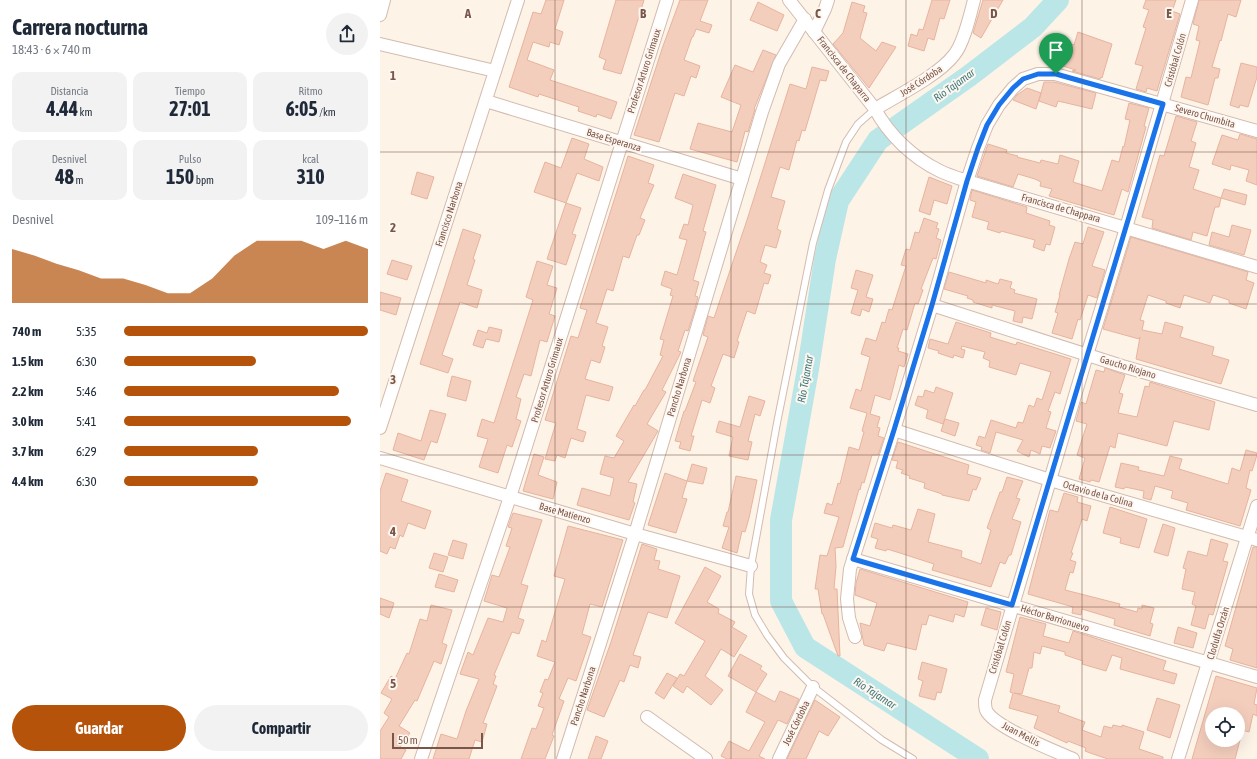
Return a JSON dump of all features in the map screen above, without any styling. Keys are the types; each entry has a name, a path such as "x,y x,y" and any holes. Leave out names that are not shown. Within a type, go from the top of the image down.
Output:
{"street":[{"path":"380,14 384,0"},
{"name":"Francisco Narbona","path":"380,428 518,0"},
{"name":"Profesor Arturo Grimaux","path":"421,759 510,497 667,0"},
{"name":"Francisca de Chaparra","path":"789,0 875,109 882,121"},
{"path":"814,32 828,0"},
{"name":"José Córdoba","path":"875,109 913,87 945,65 955,54 963,36 974,0"},
{"name":"Cristóbal Colón","path":"992,717 986,710 985,700 1012,605 1163,104 1192,0"},
{"name":"Pancho Narbona","path":"563,759 635,534 762,112 779,64 805,19"},
{"path":"380,44 495,71"},
{"name":"Severo Chumbita","path":"967,181 987,125 999,105 1013,88 1023,79 1038,74 1056,74 1257,131"},
{"name":"Base Esperanza","path":"486,101 742,179"},
{"name":"Francisca de Chappara","path":"882,121 903,146 920,160 941,172 1257,267"},
{"path":"855,637 849,618 846,599 847,584 853,559 932,305 967,181"},
{"name":"Gaucho Riojano","path":"932,305 1087,355 1257,405"},
{"name":"Octavio de la Colina","path":"894,430 1050,480 1253,539"},
{"name":"Base Matienzo","path":"380,458 635,534 751,566"},
{"name":"Clodulfa Orzán","path":"1178,759 1209,663 1253,539 1257,506"},
{"name":"Héctor Barrionuevo","path":"853,559 1257,677"},
{"name":"José Córdoba","path":"778,759 814,687"},
{"path":"646,717 706,759"},
{"name":"Juan Mellis","path":"992,717 1006,727 1025,737 1073,759"}],"lane":[{"path":"875,109 858,124 846,142 828,190 813,243 777,423 751,566 749,594 755,615 767,635 784,658 814,687 882,740 913,759"}],"building":[{"path":"546,0 564,0 555,29 563,32 559,45 550,42 549,47 533,42 527,60 554,70 550,80 617,102 611,119 597,114 596,117 578,111 579,107 539,94 538,97 509,87 533,12 541,14"},
{"path":"616,0 644,0 621,74 603,69 606,60 599,57"},
{"path":"680,0 708,0 700,21 712,25 709,33 696,29 692,37 684,60 700,66 696,78 691,76 684,96 675,93 659,142 634,135 663,46"},
{"path":"932,0 950,0 944,19 940,18 934,40 928,38 924,51 908,46 911,34 917,36 919,29 923,30"},
{"path":"983,0 1003,0 981,38 973,33"},
{"path":"1146,0 1176,0 1172,11 1180,14 1157,91 1147,88 1146,92 1136,89 1143,66 1135,64 1146,28 1143,27 1149,10 1143,8"},
{"path":"1199,0 1241,0 1236,17 1228,14 1212,67 1220,69 1218,78 1215,78 1208,105 1181,97 1186,77 1191,78 1200,41 1196,40 1199,26 1193,24"},
{"path":"758,2 784,15 777,31 750,20"},
{"path":"852,2 865,6 863,12 867,13 860,38 876,51 882,42 896,47 869,88 833,44 843,33"},
{"path":"1078,32 1112,44 1102,78 1101,77 1100,79 1072,71 1076,70 1053,63 1057,47 1062,40 1074,45"},
{"path":"763,50 776,55 754,109 748,132 745,131 737,162 690,149 698,123 732,132 741,105 721,97 735,65 753,72"},
{"path":"1241,63 1257,67 1257,77 1248,107 1240,105 1239,108 1230,105"},
{"path":"812,67 829,71 826,81 820,80 805,131 802,130 799,141 797,140 789,170 780,167 771,197 785,201 777,229 781,231 776,248 765,245 760,262 767,265 764,273 771,275 768,284 764,283 755,314 747,311 737,341 739,342 734,358 723,354 711,386 715,388 710,403 702,400 691,436 694,436 690,451 679,448 681,442 675,441 684,411 696,382 693,381 708,337 703,335 708,316 714,318 790,84 806,89"},
{"path":"1044,82 1054,82 1096,93 1092,109 1058,101 1056,107 1039,101"},
{"path":"1027,88 1041,93 1036,109 1013,100"},
{"path":"1129,103 1149,108 1144,126 1146,127 1128,192 1122,189 1114,215 1049,196 1052,189 1040,186 1041,182 1035,179 1018,174 1013,187 977,176 988,144 1007,150 1006,153 1040,163 1041,160 1058,164 1060,155 1079,161 1073,182 1102,191 1112,160 1119,162 1123,146 1124,147 1130,120 1125,119"},
{"path":"1176,116 1197,122 1191,141 1196,143 1189,167 1199,170 1193,189 1221,198 1219,207 1215,207 1207,236 1193,232 1191,240 1152,228 1153,220 1142,217 1160,155 1164,156"},
{"path":"1240,134 1257,139 1257,185 1246,181 1249,170 1231,165 1230,170 1212,164 1222,135 1238,140"},
{"path":"572,138 589,144 584,159 603,167 599,181 577,173 566,203 534,192 545,162 561,168"},
{"path":"628,156 654,165 648,183 654,185 640,218 645,220 639,235 637,235 629,258 623,256 613,291 607,289 596,323 608,327 602,346 605,347 600,363 591,360 585,379 613,387 609,401 586,395 577,429 586,432 583,442 571,438 565,458 557,455 555,461 545,459 556,423 545,420 571,336 578,338 587,310 580,308"},
{"path":"417,172 434,177 427,199 411,194"},
{"path":"683,174 716,185 703,231 706,232 693,280 699,282 695,296 698,297 688,331 685,330 678,351 681,352 662,390 666,392 647,424 658,431 628,482 637,484 633,502 635,503 629,520 577,505 582,488 610,496 614,478 600,474 605,456 614,458 624,441 616,436 634,405 635,406 645,390 663,356 660,355 664,340 660,339 673,296 670,295 672,289 661,285 665,271 677,275 687,240 679,238 684,224 688,225 693,205 675,198"},
{"path":"929,177 952,186 947,204 934,200 930,215 919,211"},
{"path":"1224,189 1247,195 1245,205 1221,198"},
{"path":"972,190 1027,207 1026,213 1050,221 1049,225 1055,227 1050,245 1046,244 1044,251 1033,247 1035,240 987,229 989,222 972,217 976,202 970,200"},
{"path":"566,203 581,208 572,234 576,235 566,265 547,259"},
{"path":"924,218 938,223 936,228 939,229 936,238 941,240 936,259 933,258 921,289 923,290 918,304 915,303 907,330 903,329 897,348 899,348 898,351 908,354 904,367 899,365 890,400 875,395 870,414 880,417 877,427 880,428 878,436 884,438 878,455 872,455 864,483 862,482 860,490 859,489 843,547 835,548 836,566 834,589 837,589 840,656 838,656 822,614 818,589 815,589 820,555 827,556 839,517 824,513 827,503 832,505 838,483 840,484 849,447 859,450 864,432 862,431 867,413 850,408 856,389 861,391 870,357 861,354 866,338 876,341 882,322 885,323 889,309 892,310 906,266 901,265 906,249 910,250 915,232 919,233"},
{"path":"1232,225 1251,230 1244,255 1209,245 1212,232 1229,237"},
{"path":"1088,227 1104,232 1092,266 1105,270 1097,298 1088,295 1072,339 1052,333 1058,313 1055,312 1075,242 1083,244"},
{"path":"463,229 481,235 473,259 475,260 467,285 482,290 477,308 460,302 442,355 453,359 448,373 420,364"},
{"path":"1131,237 1248,272 1246,280 1254,283 1246,309 1229,303 1229,300 1213,295 1210,303 1184,295 1180,308 1166,303 1166,301 1148,295 1140,320 1144,321 1142,330 1162,334 1165,322 1183,327 1180,337 1214,347 1212,355 1229,360 1221,384 1136,359 1140,337 1139,339 1103,329"},
{"path":"392,260 412,266 407,280 387,274"},
{"path":"537,261 553,266 547,285 557,288 549,314 555,316 547,342 540,340 531,376 524,374 516,397 521,399 516,419 521,421 512,447 507,445 498,473 479,467 488,439 477,436 482,419 494,423 533,300 526,297"},
{"path":"856,270 873,275 866,297 873,299 869,312 862,309 860,316 851,313 858,290 851,288"},
{"path":"949,272 986,283 986,280 998,284 1000,279 1012,282 1010,288 1015,290 1014,293 1037,299 1032,319 1023,317 1022,323 1013,321 1015,311 992,305 992,308 973,302 973,300 967,298 968,296 944,289"},
{"path":"380,292 401,298 396,315 380,310"},
{"path":"956,322 991,333 990,337 1016,345 1017,342 1071,359 1060,394 1055,392 1048,411 1051,412 1046,428 1056,431 1050,448 1042,446 1040,454 1031,450 1029,457 1017,451 1023,440 996,432 990,453 981,450 982,447 976,445 979,436 985,438 991,420 1016,428 1018,422 1023,423 1029,405 1034,407 1037,398 1042,400 1051,372 1020,363 1016,375 989,367 990,361 983,358 985,352 962,346 961,349 965,350 963,358 954,355 953,358 938,353 939,351 928,348 930,339 948,344"},
{"path":"489,327 502,330 499,342 486,339 483,348 473,345 478,330 487,333"},
{"path":"1105,368 1125,375 1119,393 1123,394 1118,413 1137,417 1145,386 1149,387 1150,382 1215,402 1209,430 1174,421 1167,446 1118,433 1115,448 1110,446 1099,482 1091,480 1090,482 1079,479 1085,458 1077,455 1087,424 1076,421 1081,402 1086,404 1096,370 1104,372"},
{"path":"452,376 471,381 466,401 447,396"},
{"path":"936,387 953,393 943,424 926,418 928,410 915,405 918,396 923,397 925,390 934,393"},
{"path":"749,396 765,401 760,416 755,414 748,441 752,442 748,460 729,456 733,437 716,432 719,421 740,427"},
{"path":"430,410 446,414 437,443 431,441 424,460 393,450 398,433 421,441"},
{"path":"945,419 959,423 955,436 941,431"},
{"path":"898,442 969,465 967,474 981,478 976,490 973,489 969,501 942,495 924,488 925,483 909,478 910,476 901,473 903,470 896,468 898,461 892,460"},
{"path":"1246,450 1257,453 1257,455 1252,471 1250,470 1246,488 1251,490 1240,526 1186,510 1188,503 1171,498 1173,491 1155,486 1151,500 1143,498 1144,491 1125,487 1124,489 1115,487 1121,463 1139,467 1138,470 1164,476 1170,456 1182,459 1179,469 1228,484 1232,468 1240,471"},
{"path":"534,454 544,457 538,475 557,482 553,499 523,491"},
{"path":"692,464 707,468 703,484 687,481"},
{"path":"386,473 408,480 401,501 431,511 425,529 408,523 403,537 400,535 395,549 390,547 387,554 380,551 380,491"},
{"path":"665,473 687,481 682,498 687,499 676,533 648,525"},
{"path":"736,476 757,480 749,518 745,532 742,531 737,553 722,548 729,527 723,526 728,512"},
{"path":"1007,477 1023,481 1016,498 1020,499 1012,519 1021,522 1011,555 1009,555 1005,564 1000,562 991,587 932,570 934,564 887,549 886,551 875,548 878,539 871,537 875,523 892,528 893,525 911,530 918,509 935,514 928,542 962,551 961,557 981,564 991,530 987,528"},
{"path":"1064,493 1078,497 1077,502 1091,506 1087,521 1082,519 1071,553 1073,553 1070,560 1076,562 1073,573 1070,572 1065,590 1120,604 1119,607 1137,612 1138,608 1142,609 1142,605 1154,608 1150,623 1153,624 1150,636 1114,625 1115,619 1082,609 1081,615 1072,613 1073,607 1028,594 1050,510 1058,512"},
{"path":"1110,507 1147,519 1139,548 1120,543 1121,538 1103,533"},
{"path":"513,513 542,520 521,584 528,586 518,618 524,620 519,634 512,632 494,675 496,676 493,684 497,686 483,723 487,724 482,742 475,740 469,759 433,759 441,734 457,739 479,679 460,674 468,652 473,655 488,618 503,622 507,608 484,601 492,575 499,577 510,547 506,546 512,528 508,527"},
{"path":"1163,524 1175,528 1168,556 1154,552"},
{"path":"568,526 623,540 602,607 590,604 582,634 591,637 576,681 568,678 559,699 564,701 552,735 554,736 545,759 521,759 532,728 536,729 544,708 538,706 543,693 540,692 545,679 548,680 555,662 537,656 542,640 546,642 565,579 554,576"},
{"path":"1211,539 1228,544 1223,561 1228,562 1213,615 1209,614 1205,629 1191,625 1196,606 1192,604 1195,592 1182,589 1186,569 1183,568 1188,551 1207,556"},
{"path":"453,540 467,544 463,559 448,555"},
{"path":"642,544 657,549 654,560 660,561 658,569 680,576 667,618 648,612 633,655 641,657 638,668 630,665 624,682 620,680 604,717 587,710 611,642"},
{"path":"1253,547 1257,547 1257,668 1230,660 1233,649 1225,646"},
{"path":"434,553 448,557 443,572 429,568"},
{"path":"705,567 721,576 707,602 719,609 718,613 735,622 732,627 747,636 734,657 721,649 705,676 723,690 711,705 687,686 683,693 673,686 680,674 684,676 705,641 675,623"},
{"path":"860,569 968,602 964,617 955,614 953,622 929,615 926,625 922,624 916,650 887,643 884,651 864,645 860,623 870,626 877,603 855,595 856,583"},
{"path":"439,574 458,580 454,592 435,587"},
{"path":"380,598 394,603 389,618 380,614"},
{"path":"431,605 452,610 442,643 447,645 441,664 434,661 417,701 415,700 399,726 410,733 400,747 406,750 401,759 380,759 380,731 389,717 384,713 392,699 381,693 391,676 395,679 407,653 409,654 420,619 427,621"},
{"path":"986,608 1001,612 997,630 981,625"},
{"path":"1020,617 1046,624 1043,636 1069,643 1073,631 1166,661 1163,670 1177,674 1174,684 1120,669 1122,658 1112,655 1106,671 1082,664 1083,661 1065,655 1065,652 1042,646 1040,654 1034,652 1032,668 1029,668 1022,694 1014,693 1060,706 1058,712 1085,722 1082,730 1101,737 1104,726 1112,728 1113,725 1122,727 1122,725 1144,732 1139,749 1163,757 1163,759 1108,759 1085,751 1086,748 1068,741 1067,743 1034,728 1038,716 1009,708 1013,693 1010,692 1014,674 1006,672"},
{"path":"1178,627 1197,633 1193,648 1174,643"},
{"path":"740,654 762,666 760,669 767,674 756,692 728,676"},
{"path":"922,662 947,669 941,693 937,692 935,700 919,696 923,681 918,679"},
{"path":"667,673 677,678 664,699 655,693"},
{"path":"1216,676 1257,688 1254,704 1257,705 1257,716 1253,714 1249,732 1245,731 1245,707 1207,707"},
{"path":"780,691 799,699 787,724 778,720 759,756 765,759 727,759 721,756 729,741 749,751 765,722 746,712 756,692 775,702"},
{"path":"1157,698 1180,705 1170,738 1147,730"},
{"path":"815,700 840,717 828,736 819,731 806,759 787,759"},
{"path":"1205,714 1205,747 1238,747 1235,759 1192,759"},
{"path":"596,736 608,741 601,759 588,759"}],"waterway":[{"name":"Río Tajamar","path":"978,759 805,647 781,601 781,520 808,369 825,259 838,201 878,140 969,76 1033,27 1058,0"}],"route":[{"path":"1038,74 1056,74 1163,104 1012,605 853,559 932,305 967,181 987,125 999,105 1013,88 1023,79 1038,74"}]}
